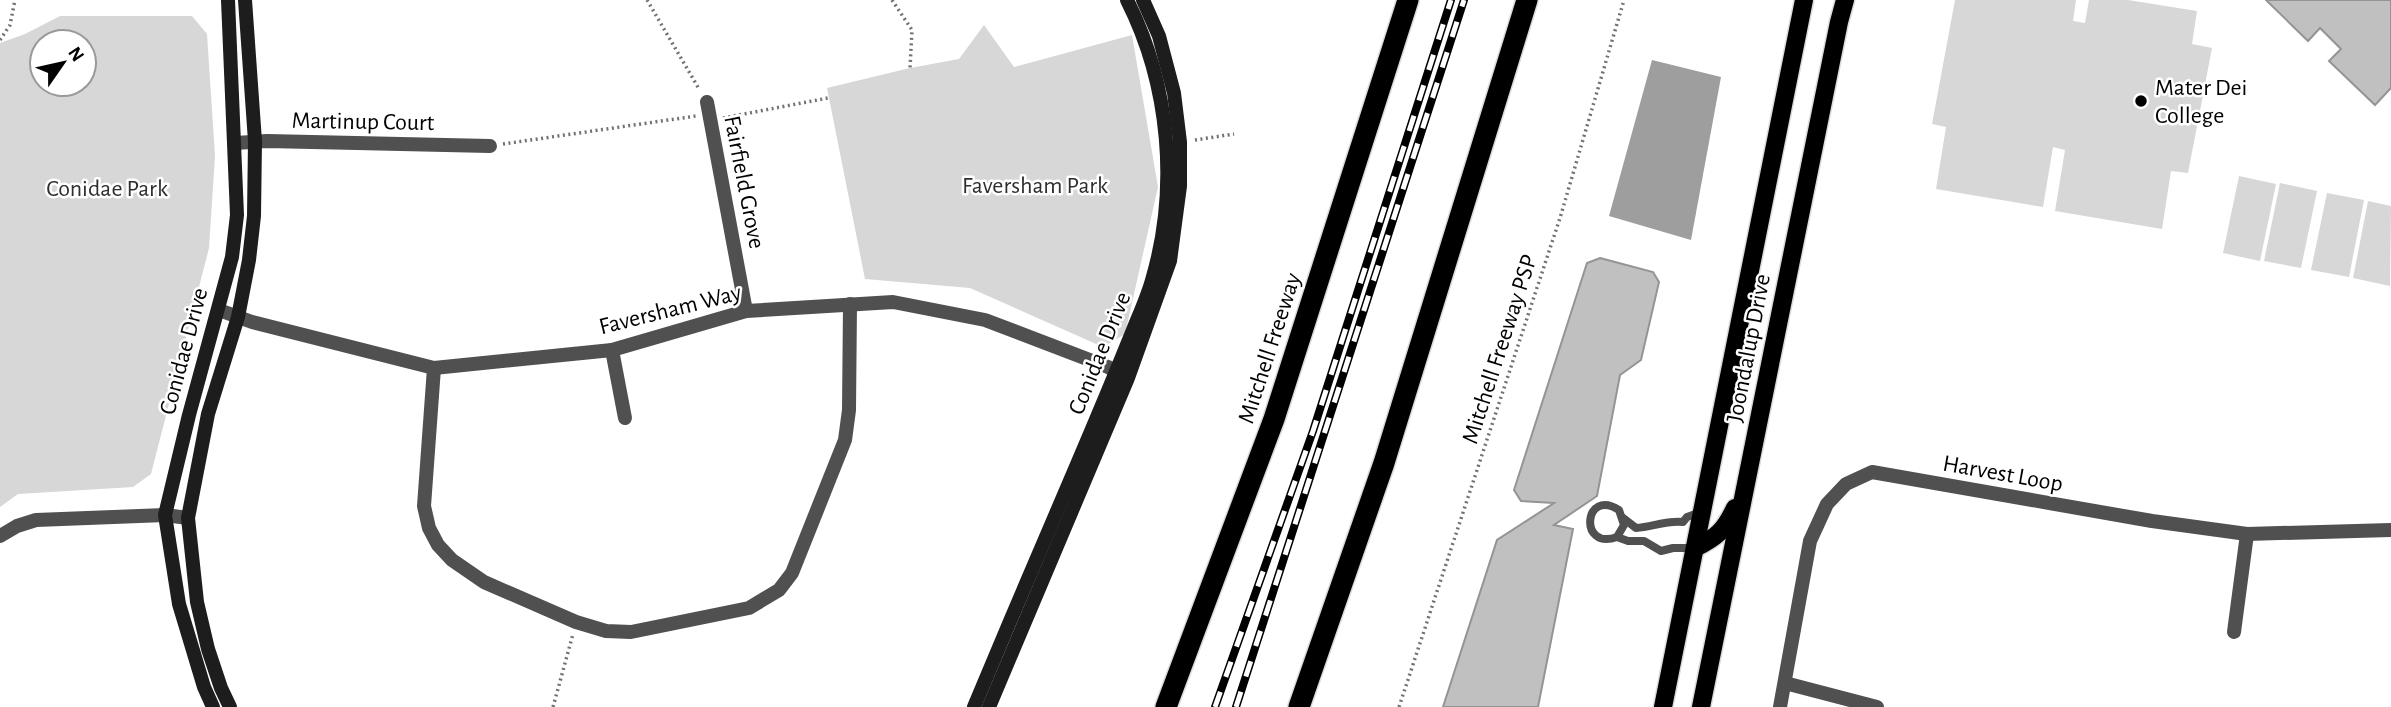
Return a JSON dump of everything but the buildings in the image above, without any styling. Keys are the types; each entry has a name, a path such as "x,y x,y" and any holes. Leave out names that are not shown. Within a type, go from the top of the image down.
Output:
{"highway":[{"name":"Mitchell Freeway","path":"1166,707 1274,419 1408,0"},
{"path":"1299,707 1384,463 1527,0"}],"main road":[{"name":"Joondalup Drive","path":"1663,707 1804,0"},
{"name":"Joondalup Drive","path":"1701,707 1845,0"},
{"path":"1695,548 1722,532 1744,493"}],"street":[{"name":"Conidae Drive","path":"213,707 204,687 179,604 166,515 189,415 232,257 237,215 236,143 228,0"},
{"name":"Conidae Drive","path":"230,707 208,649 197,602 188,518 208,414 238,317 254,216 255,141 245,0"},
{"name":"Conidae Drive","path":"974,707 1122,375 1152,281 1167,197 1166,151 1156,80 1127,0"},
{"name":"Conidae Drive","path":"989,707 1170,261 1180,186 1180,142 1174,93 1158,36 1143,0"},
{"name":"Fairfield Grove","path":"709,112 746,311"},
{"name":"Martinup Court","path":"236,143 255,141 490,146"},
{"name":"Faversham Way","path":"219,310 434,368 612,350 746,311 893,302 985,320 1122,375"},
{"path":"434,368 424,506 429,528 439,545 452,560 484,582 576,622 606,631 631,632 749,608 779,590 792,573 845,440 849,410 850,304"},
{"path":"612,350 625,418"},
{"name":"Harvest Loop","path":"1780,707 1810,541 1827,504 1846,484 1872,472 2152,521 2247,534 2391,530"},
{"path":"0,536 36,520 166,515 188,518"},
{"path":"2234,632 2247,534"},
{"path":"1785,683 1877,707"}],"lane":[{"path":"1603,505 1619,510 1624,525 1617,537 1609,540 1593,533 1590,517 1595,509 1603,505"},
{"path":"1623,518 1636,528 1650,527 1671,520 1683,522 1687,517 1703,511"},
{"path":"1617,537 1628,541 1644,541 1661,551 1695,548"}],"path":[{"path":"0,40 10,25 15,0"},
{"path":"647,0 709,112"},
{"path":"892,0 912,30 910,68"},
{"name":"Mitchell Freeway PSP","path":"1399,707 1560,218 1624,0"},
{"path":"490,146 709,112 828,98"},
{"path":"1180,142 1234,134"},
{"path":"553,707 576,622"}],"green space":[{"path":"1955,0 2076,0 2073,21 2085,23 2089,0 2128,0 2197,11 2192,44 2212,48 2188,173 2171,171 2162,229 2055,211 2065,150 2053,147 2043,207 1936,189 1946,127 1932,124"},
{"name":"Conidae Park","path":"60,16 192,16 207,34 215,156 209,248 151,474 133,487 18,494 0,507 0,43 28,32 28,98 98,98 98,28 37,28"},
{"name":"Faversham Park","path":"984,25 1014,67 1132,35 1158,187 1125,334 1103,347 970,288 865,279 827,88 959,59"},
{"path":"2239,176 2276,184 2260,261 2223,253"},
{"path":"2280,183 2317,191 2301,268 2264,261"},
{"path":"2327,193 2364,200 2349,277 2311,270"},
{"path":"2368,201 2391,206 2390,286 2353,278"}],"shaded area":[{"path":"1652,60 1721,77 1691,240 1609,216"}],"railway":[{"path":"1215,707 1313,431 1451,0"},
{"path":"1236,707 1464,0"}],"place":[{"name":"Mater Dei College","path":"2141,101"}]}
